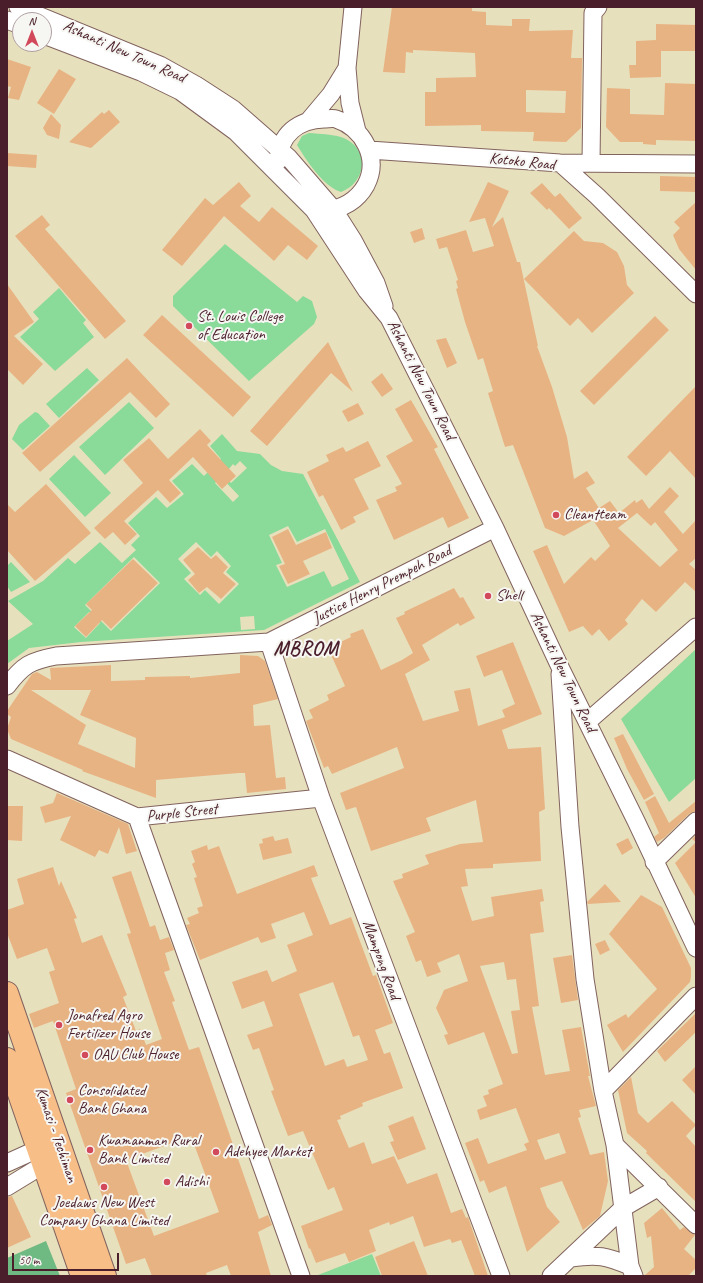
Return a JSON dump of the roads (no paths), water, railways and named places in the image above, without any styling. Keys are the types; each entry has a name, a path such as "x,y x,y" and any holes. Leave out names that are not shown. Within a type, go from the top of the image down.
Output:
{"main road":[{"name":"Kumasi - Techiman","path":"7,993 105,1276"},
{"name":"Kumasi - Techiman","path":"7,1059 82,1276"}],"street":[{"name":"Ashanti New Town Road","path":"18,7 160,65 196,85 233,109 279,151 289,158 311,181 334,210 353,240 376,283 385,310 495,528 559,665 636,821 654,862 696,948"},
{"path":"314,210 334,210 351,202 362,192 369,179 371,164 369,150 357,131 350,103 347,68 353,7"},
{"path":"591,163 593,13 598,7"},
{"name":"Ashanti New Town Road","path":"52,38 141,72 180,91 236,132 314,210 367,291 385,310"},
{"path":"278,174 279,151 286,136 304,122 331,94 347,68"},
{"path":"255,128 269,131 284,130 304,122 335,118 357,131"},
{"name":"Kotoko Road","path":"369,150 560,163 596,196 696,294"},
{"path":"560,163 696,164"},
{"path":"351,202 353,240"},
{"name":"Justice Henry Prempeh Road","path":"269,642 495,528"},
{"path":"587,722 696,627"},
{"path":"7,686 17,673 33,660 56,656 269,642"},
{"name":"Mampong Road","path":"269,642 321,798 502,1276"},
{"path":"559,665 570,827 585,979 603,1092 616,1145 632,1271"},
{"name":"Purple Street","path":"8,760 137,817 321,798"},
{"path":"137,817 301,1276"},
{"path":"654,862 696,820"},
{"path":"603,1092 696,996"},
{"path":"616,1145 696,1225"},
{"path":"7,1163 41,1157"},
{"path":"7,1187 41,1157"},
{"path":"551,1276 623,1208 659,1187"},
{"path":"571,1258 596,1255 610,1258 632,1271"}],"place":[{"name":"St. Louis College of Education","path":"189,326"},
{"name":"Cleantteam","path":"556,515"},
{"name":"Shell","path":"488,596"},
{"name":"Jonafred Agro Fertilizer House","path":"59,1025"},
{"name":"OAU Club House","path":"85,1055"},
{"name":"Consolidated Bank Ghana","path":"70,1100"},
{"name":"Kwamanman Rural Bank Limited","path":"90,1150"},
{"name":"Adehyee Market","path":"216,1152"},
{"name":"Adishi","path":"167,1182"},
{"name":"Joedaws New West Company Ghana Limited","path":"104,1187"}],"district":[{"name":"MBROM","path":"306,650"}]}
